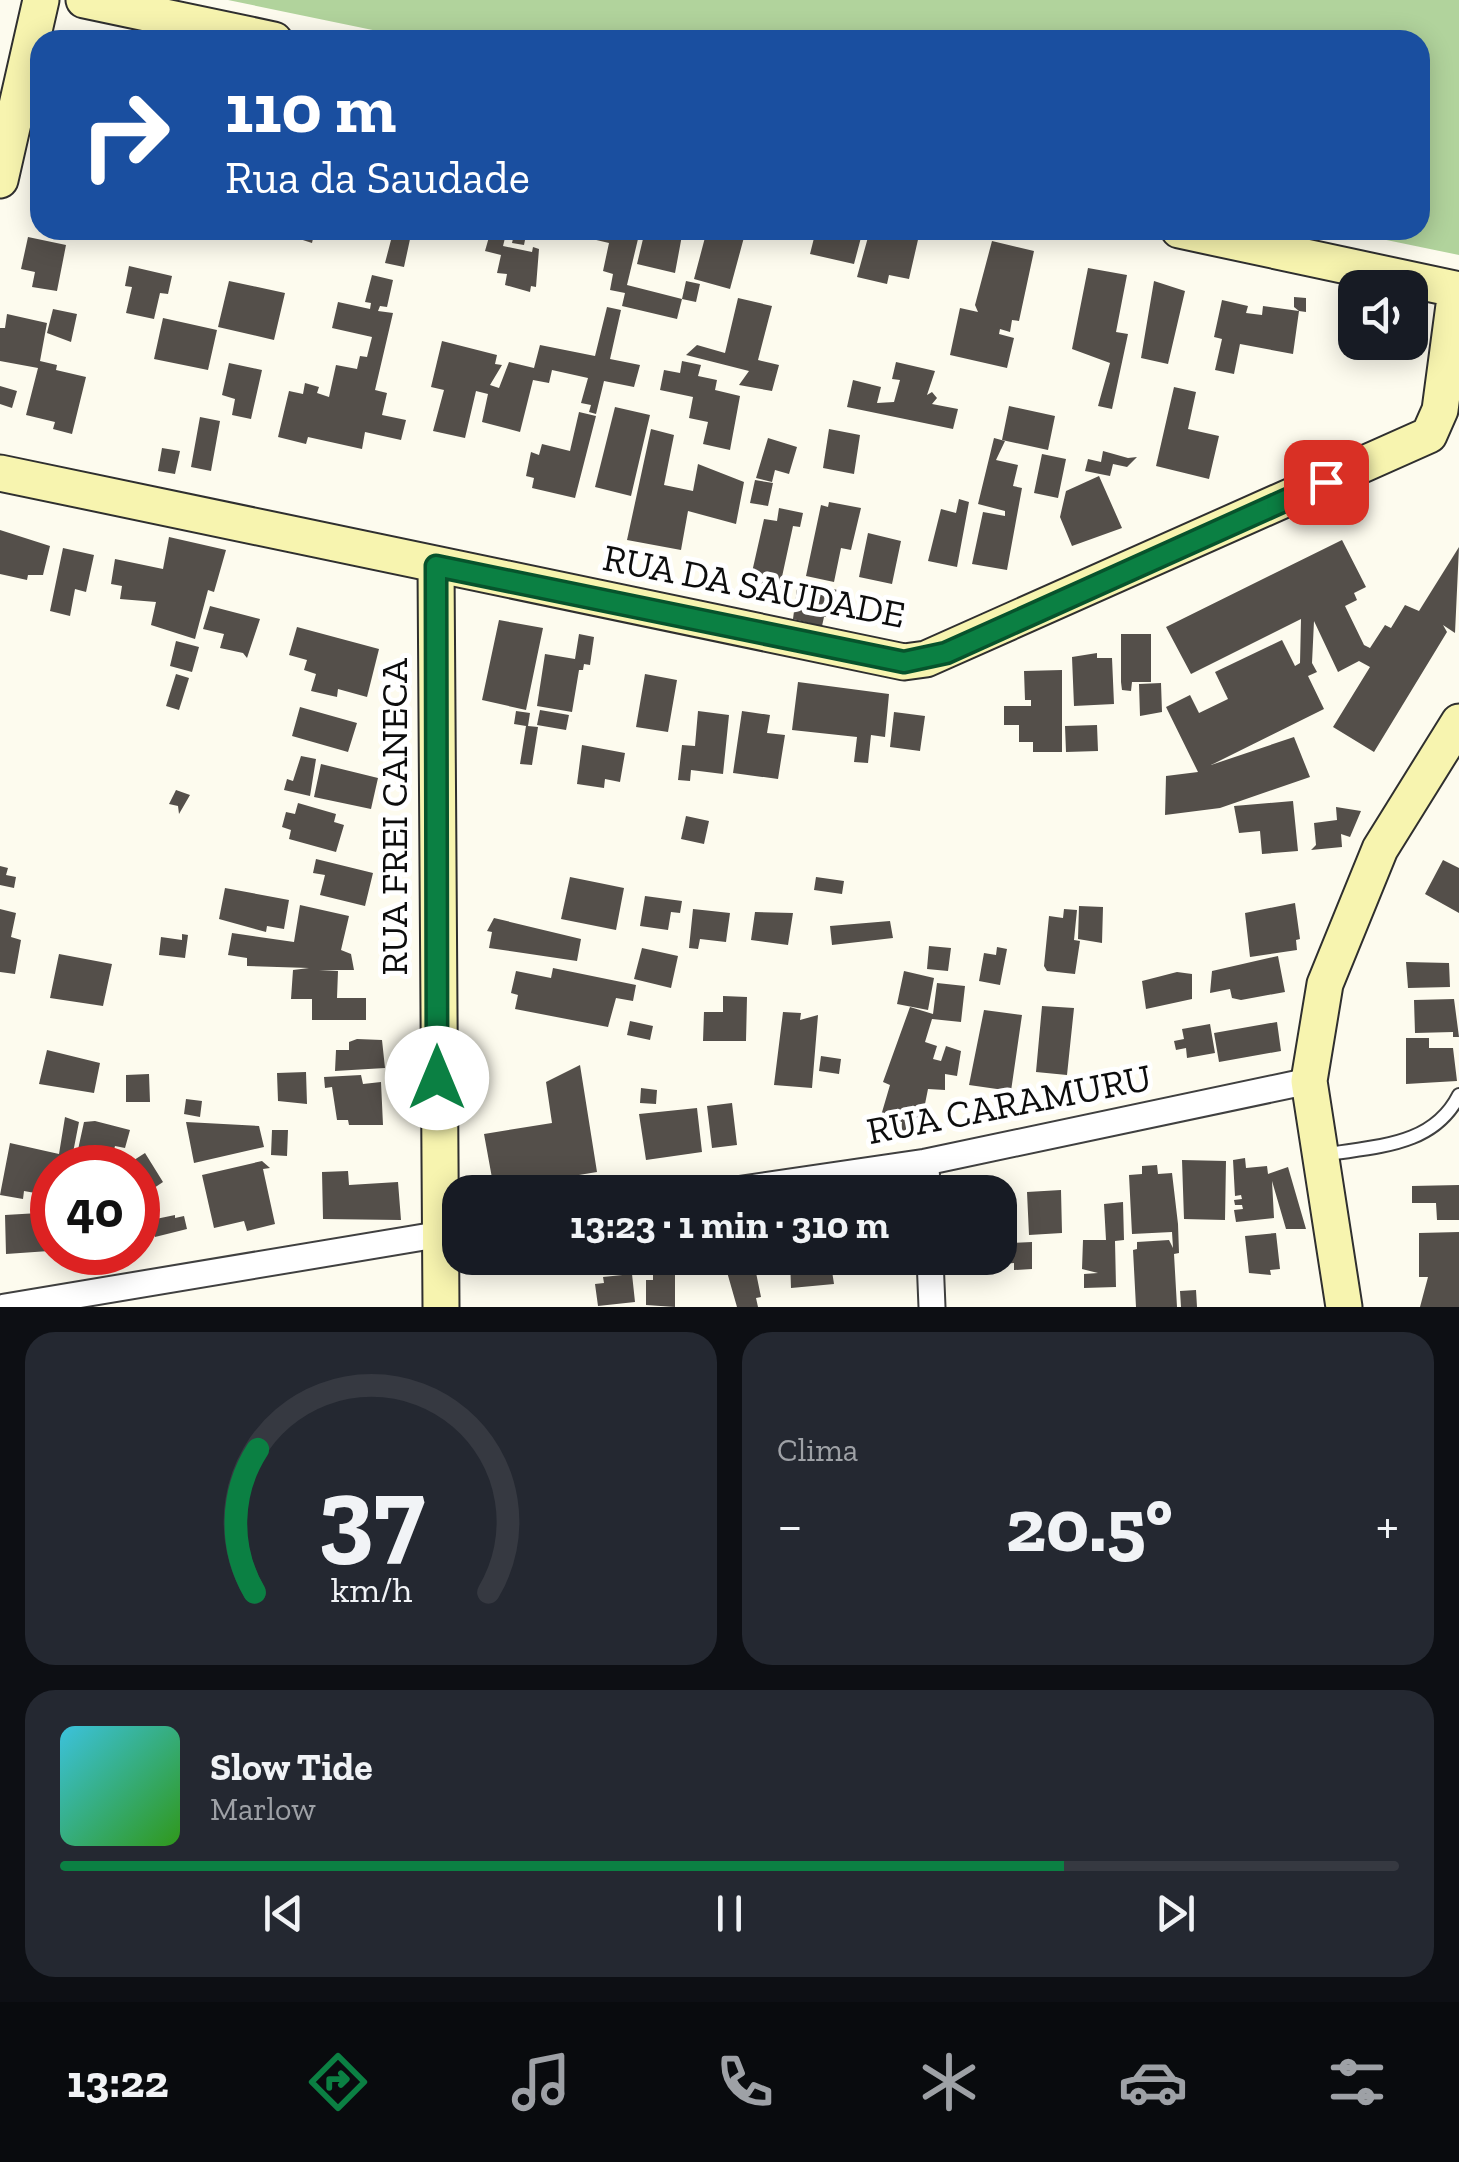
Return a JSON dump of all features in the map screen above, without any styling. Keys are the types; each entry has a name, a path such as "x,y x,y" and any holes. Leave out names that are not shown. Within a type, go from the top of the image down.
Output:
{"street":[{"path":"34,30 41,0"},
{"path":"84,0 226,30"},
{"path":"0,180 30,48"},
{"path":"1226,240 1458,290"},
{"name":"RUA DA SAUDADE","path":"0,473 904,662 926,659 1429,435 1440,410 1458,290"},
{"name":"RUA FREI CANECA","path":"436,566 447,1175"},
{"path":"1339,1302 1309,1081 1325,984 1380,849 1459,722"},
{"name":"RUA CARAMURU","path":"838,1175 926,1162 1309,1081"},
{"path":"926,1162 927,1175"},
{"path":"5,1307 442,1234"},
{"name":"RUA FREI CANECA","path":"440,1307 443,1275"},
{"path":"931,1275 932,1307"}],"lane":[{"path":"1320,1156 1415,1140 1450,1112 1459,1094"}],"green space":[{"path":"228,0 1459,0 1459,255 1386,240 1430,240 1430,30 373,30"}],"building":[{"path":"28,237 66,245 57,291 32,287 35,272 21,269"},
{"path":"391,240 410,240 404,267 385,263"},
{"path":"488,240 504,240 503,246 532,252 533,247 539,249 536,287 531,286 530,292 505,285 507,274 497,273 501,255 485,251"},
{"path":"596,240 638,240 627,285 682,299 677,319 622,306 625,293 610,290 613,274 603,271 609,243"},
{"path":"643,240 681,240 675,273 637,264"},
{"path":"704,240 743,240 730,289 694,279"},
{"path":"814,240 860,240 854,264 810,254"},
{"path":"867,240 918,240 909,279 889,275 887,284 857,277"},
{"path":"992,241 1034,251 1019,321 1012,320 1010,332 1000,329 999,334 1014,338 1007,368 950,355 960,308 978,312 975,305"},
{"path":"129,266 172,276 168,294 160,293 154,319 126,313 132,287 125,286"},
{"path":"1088,268 1127,275 1116,332 1128,334 1112,409 1098,406 1110,363 1072,349"},
{"path":"372,275 393,280 387,307 380,306 378,311 393,313 375,390 387,393 382,415 406,420 401,440 365,432 362,449 308,437 306,444 278,437 289,391 303,394 305,383 319,387 317,393 329,397 336,365 357,369 360,356 367,357 372,337 332,328 338,302 370,309 371,303 365,302"},
{"path":"229,281 285,293 274,340 218,327"},
{"path":"686,281 700,284 696,302 682,299"},
{"path":"1154,281 1185,291 1168,364 1141,358"},
{"path":"1294,297 1306,298 1306,312 1294,307"},
{"path":"738,298 772,306 758,360 779,365 772,391 739,385 749,371 686,355 697,345 725,353"},
{"path":"1222,300 1248,306 1246,313 1262,315 1263,306 1299,311 1293,354 1240,344 1234,374 1215,370 1222,339 1214,337"},
{"path":"607,307 621,310 610,359 640,365 634,387 604,381 596,414 589,412 591,405 581,403 588,378 552,370 549,383 533,380 520,432 482,422 488,394 476,391 465,438 433,431 444,390 431,387 442,341 497,355 495,364 502,365 490,385 499,388 509,362 534,368 540,345 595,356"},
{"path":"53,309 77,314 71,342 47,333"},
{"path":"7,314 47,323 40,361 57,365 56,370 86,377 72,434 53,429 55,422 26,415 38,368 0,361 0,328 5,328"},
{"path":"163,318 217,330 208,370 154,359"},
{"path":"682,361 701,365 698,376 717,380 715,390 740,396 730,450 703,444 708,422 689,418 693,397 660,390 664,370 680,373"},
{"path":"896,362 935,371 927,395 932,392 937,398 932,404 958,409 953,429 847,407 853,380 881,387 877,403 894,402 900,380 892,379"},
{"path":"229,363 262,370 251,419 232,415 235,399 222,395"},
{"path":"0,386 17,391 12,408 0,404"},
{"path":"1174,387 1196,392 1188,429 1219,436 1209,479 1156,466"},
{"path":"1009,406 1055,416 1048,450 1002,440"},
{"path":"615,407 650,415 631,496 595,487"},
{"path":"579,412 596,416 575,498 532,488 534,478 526,476 531,452 539,455 542,444 570,451"},
{"path":"200,417 220,421 211,471 191,467"},
{"path":"651,429 674,435 664,485 693,491 698,464 744,482 736,524 688,511 681,550 627,540"},
{"path":"829,429 860,435 854,474 823,468"},
{"path":"768,438 797,447 789,474 775,470 772,482 756,478"},
{"path":"994,438 1005,441 996,460 1018,465 1013,486 1022,488 1007,570 972,564 983,512 1005,516 1005,511 978,504"},
{"path":"162,448 180,451 175,474 158,471"},
{"path":"1103,451 1137,457 1127,467 1113,464 1110,476 1085,471 1088,459 1101,462"},
{"path":"1042,454 1066,459 1058,498 1034,493"},
{"path":"1099,476 1122,528 1072,546 1060,517 1066,491"},
{"path":"755,480 773,483 768,506 750,503"},
{"path":"959,499 969,502 957,567 928,561 941,509 956,513"},
{"path":"829,502 861,508 851,550 841,548 834,582 806,576 821,505 828,507"},
{"path":"779,508 803,513 800,527 793,526 780,586 787,587 783,608 769,605 773,586 750,581 764,519 777,521"},
{"path":"0,530 50,546 43,575 28,575 27,580 0,574"},
{"path":"868,533 901,541 892,584 859,577"},
{"path":"169,537 226,550 214,592 208,590 195,639 151,625 156,602 120,599 122,586 111,584 115,559 163,569"},
{"path":"1342,540 1366,587 1354,593 1357,600 1345,606 1364,645 1370,648 1385,625 1391,628 1405,605 1419,611 1459,547 1455,633 1443,625 1447,632 1374,752 1333,727 1370,667 1359,661 1338,672 1314,621 1312,663 1317,672 1308,676 1324,709 1211,765 1294,737 1310,777 1220,808 1165,815 1166,776 1198,772 1166,707 1190,695 1199,713 1228,699 1215,672 1282,640 1295,666 1300,663 1301,619 1191,674 1166,627"},
{"path":"63,548 94,555 86,592 75,589 70,616 50,611"},
{"path":"798,581 842,591 836,614 824,617 822,626 793,619"},
{"path":"210,606 260,619 247,658 243,653 220,648 224,634 203,629"},
{"path":"499,620 543,628 526,710 482,700"},
{"path":"297,627 379,649 367,697 338,689 337,697 311,691 316,674 304,670 307,660 289,655"},
{"path":"579,634 594,637 590,665 584,664 583,670 579,670 572,712 537,706 545,654 575,659"},
{"path":"1121,634 1151,634 1151,682 1132,682 1131,691 1122,690"},
{"path":"176,641 199,647 192,672 170,666"},
{"path":"1097,653 1097,658 1112,658 1114,704 1074,706 1072,657"},
{"path":"1062,670 1062,752 1033,752 1033,742 1019,742 1019,725 1004,725 1004,706 1031,706 1031,700 1025,700 1024,671"},
{"path":"176,674 189,678 179,710 166,706"},
{"path":"645,674 677,680 668,732 636,727"},
{"path":"798,682 889,694 885,737 871,735 868,763 854,762 857,737 792,730"},
{"path":"1161,683 1162,712 1140,716 1139,684"},
{"path":"300,707 357,723 348,752 292,736"},
{"path":"540,710 569,715 566,730 537,725"},
{"path":"516,711 530,713 528,726 538,727 532,765 520,764 526,726 514,724"},
{"path":"698,711 729,715 723,774 691,770 690,781 678,780 682,745 695,746"},
{"path":"742,711 770,715 767,733 785,735 778,779 733,773"},
{"path":"894,712 925,716 920,751 890,747"},
{"path":"1097,725 1098,751 1066,752 1065,726"},
{"path":"582,745 625,753 620,782 605,779 604,788 577,784"},
{"path":"301,756 316,759 310,796 284,790 287,779 293,781"},
{"path":"321,764 378,778 371,809 314,797"},
{"path":"176,790 190,795 179,814 178,806 169,804"},
{"path":"1293,801 1298,851 1262,854 1260,831 1239,833 1234,806"},
{"path":"298,803 336,814 334,822 344,825 336,852 289,839 291,830 282,827 286,812 295,814"},
{"path":"1336,807 1361,811 1350,837 1341,834 1342,847 1311,850 1316,845 1314,823 1337,820"},
{"path":"686,816 709,821 704,844 681,839"},
{"path":"316,859 373,873 365,906 320,895 325,875 313,873"},
{"path":"1443,860 1459,868 1459,913 1425,894"},
{"path":"0,866 8,868 6,875 16,877 14,888 0,885"},
{"path":"570,877 624,888 616,930 561,919"},
{"path":"816,877 844,881 842,894 814,890"},
{"path":"225,888 289,900 284,929 267,926 266,932 219,919"},
{"path":"645,896 682,901 680,913 671,912 668,930 640,926"},
{"path":"1295,903 1300,939 1296,940 1297,950 1250,957 1245,913"},
{"path":"300,905 349,916 341,950 351,954 354,970 319,970 338,971 337,998 366,998 366,1020 312,1020 312,999 291,999 293,970 309,968 247,966 247,958 228,955 232,933 294,942"},
{"path":"1079,906 1103,907 1102,943 1078,939"},
{"path":"0,909 16,913 11,937 21,940 15,974 0,972"},
{"path":"693,909 730,913 726,942 700,939 698,949 689,948"},
{"path":"1064,909 1077,910 1074,940 1080,941 1075,974 1047,971 1044,966 1049,916 1063,918"},
{"path":"755,912 793,913 788,945 751,940"},
{"path":"494,918 581,939 577,961 489,948 492,932 487,931"},
{"path":"890,921 893,938 832,945 830,926"},
{"path":"182,934 188,935 185,958 159,955 161,937 182,940"},
{"path":"929,946 951,948 948,971 927,969"},
{"path":"997,947 1007,949 1000,985 979,981 984,953 996,955"},
{"path":"642,948 678,956 671,988 634,979"},
{"path":"59,954 112,964 103,1006 50,998"},
{"path":"1278,956 1285,992 1241,1000 1232,998 1230,989 1210,993 1212,971"},
{"path":"1406,962 1449,963 1450,987 1408,988"},
{"path":"553,968 636,985 633,1001 616,998 608,1027 515,1009 518,995 511,993 516,971 551,978"},
{"path":"904,971 934,978 928,1010 897,1004"},
{"path":"1177,972 1192,974 1192,999 1146,1009 1142,981"},
{"path":"937,983 965,986 961,1022 932,1019 925,1042 937,1046 933,1059 941,1061 946,1046 961,1051 957,1076 945,1074 945,1090 928,1089 919,1134 901,1132 902,1122 880,1119 890,1085 883,1082 910,1007 933,1014"},
{"path":"723,996 747,997 746,1041 703,1041 704,1012 723,1012"},
{"path":"1454,999 1459,1037 1453,1037 1453,1032 1415,1033 1414,1000"},
{"path":"1042,1006 1074,1008 1067,1075 1036,1072"},
{"path":"984,1010 1022,1015 1011,1091 969,1085"},
{"path":"783,1012 801,1013 800,1020 818,1015 812,1088 774,1085"},
{"path":"630,1021 653,1026 650,1040 627,1035"},
{"path":"1277,1022 1281,1051 1219,1062 1214,1033"},
{"path":"1210,1024 1215,1053 1187,1058 1186,1048 1176,1050 1174,1041 1184,1039 1182,1029"},
{"path":"1406,1038 1429,1038 1429,1048 1453,1048 1457,1081 1406,1084"},
{"path":"382,1040 385,1068 335,1071 336,1050 349,1050 349,1042"},
{"path":"47,1050 100,1063 94,1093 39,1084"},
{"path":"821,1056 841,1059 839,1074 819,1071"},
{"path":"580,1065 597,1172 491,1175 484,1134 552,1123 546,1082"},
{"path":"306,1072 307,1104 278,1101 277,1073"},
{"path":"149,1074 150,1102 126,1102 126,1075"},
{"path":"361,1075 363,1084 381,1082 383,1125 349,1125 348,1120 337,1120 332,1087 325,1088 324,1077"},
{"path":"641,1088 657,1090 656,1104 640,1103"},
{"path":"186,1099 202,1101 200,1117 184,1114"},
{"path":"732,1103 737,1145 712,1148 707,1106"},
{"path":"697,1108 702,1152 646,1160 639,1114"},
{"path":"65,1117 79,1122 74,1145 60,1145"},
{"path":"84,1122 130,1130 126,1145 79,1145"},
{"path":"186,1122 259,1126 264,1147 194,1163"},
{"path":"272,1130 288,1130 287,1156 271,1155"},
{"path":"10,1143 30,1147 30,1192 24,1191 23,1199 0,1195"},
{"path":"1245,1158 1246,1168 1267,1166 1268,1174 1288,1167 1306,1229 1286,1229 1272,1181 1274,1218 1236,1222 1234,1210 1243,1209 1242,1205 1235,1205 1234,1200 1242,1199 1241,1195 1235,1196 1233,1160"},
{"path":"1182,1160 1226,1161 1225,1220 1184,1219"},
{"path":"262,1161 270,1168 263,1169 275,1224 247,1231 244,1221 214,1228 202,1175"},
{"path":"1157,1165 1158,1174 1172,1173 1178,1224 1179,1253 1174,1254 1177,1307 1136,1307 1133,1250 1137,1249 1137,1242 1169,1240 1173,1248 1172,1232 1132,1234 1129,1175 1142,1174 1142,1166"},
{"path":"348,1171 349,1185 398,1182 401,1220 323,1219 322,1172"},
{"path":"1459,1185 1459,1220 1437,1220 1436,1203 1412,1203 1412,1186"},
{"path":"1061,1190 1062,1233 1029,1235 1027,1192"},
{"path":"1123,1202 1124,1240 1115,1241 1116,1287 1084,1288 1084,1274 1098,1273 1082,1269 1083,1240 1106,1240 1104,1204"},
{"path":"30,1214 30,1252 6,1254 5,1215"},
{"path":"184,1216 187,1229 160,1236 160,1218"},
{"path":"1459,1232 1459,1307 1420,1307 1428,1277 1419,1277 1419,1233"},
{"path":"1276,1233 1280,1269 1270,1270 1271,1275 1249,1273 1245,1236"},
{"path":"1032,1242 1032,1269 1017,1270 1017,1243"},
{"path":"632,1275 635,1302 598,1306 595,1284 604,1283 603,1277"},
{"path":"653,1275 675,1275 675,1307 646,1305 646,1280 653,1280"},
{"path":"728,1275 756,1275 761,1297 756,1298 758,1307 737,1307"},
{"path":"791,1275 833,1275 834,1284 791,1288"},
{"path":"1196,1290 1197,1307 1181,1307 1180,1291"}],"route":[{"path":"437,1078 436,566 904,662 946,653 1326,482"}]}
